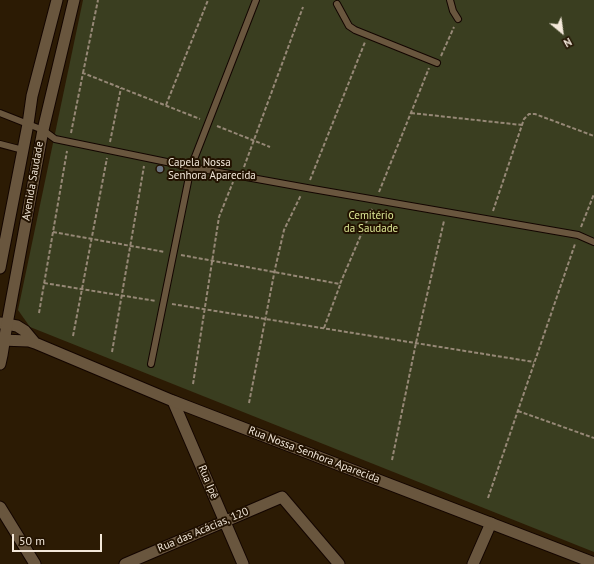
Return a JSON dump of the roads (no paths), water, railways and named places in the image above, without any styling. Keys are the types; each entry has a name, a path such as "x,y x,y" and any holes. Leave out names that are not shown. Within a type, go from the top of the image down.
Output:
{"street":[{"name":"Avenida Saudade","path":"0,268 32,96 57,0"},
{"name":"Avenida Saudade","path":"0,364 4,324 43,130 74,0"},
{"name":"Rua Nossa Senhora Aparecida","path":"4,324 17,326 25,331 34,343"},
{"name":"Rua Nossa Senhora Aparecida","path":"2,340 29,341 173,401 594,563"},
{"name":"Rua Ipê","path":"173,401 243,564"},
{"name":"Rua das Acácias, 120","path":"125,564 282,496 339,564"},
{"path":"0,507 35,564"},
{"path":"473,564 491,523"}],"lane":[{"path":"151,364 191,167 256,0"},
{"path":"450,0 453,11 458,19"},
{"path":"337,4 350,26 356,30 437,63"},
{"path":"0,113 43,130 55,139 191,167 376,201 578,235 594,242"},
{"path":"0,144 22,150"}],"place":[{"name":"Capela Nossa Senhora Aparecida","path":"160,169"}],"park label":[{"name":"Cemitério da Saudade","path":"371,222"}]}
